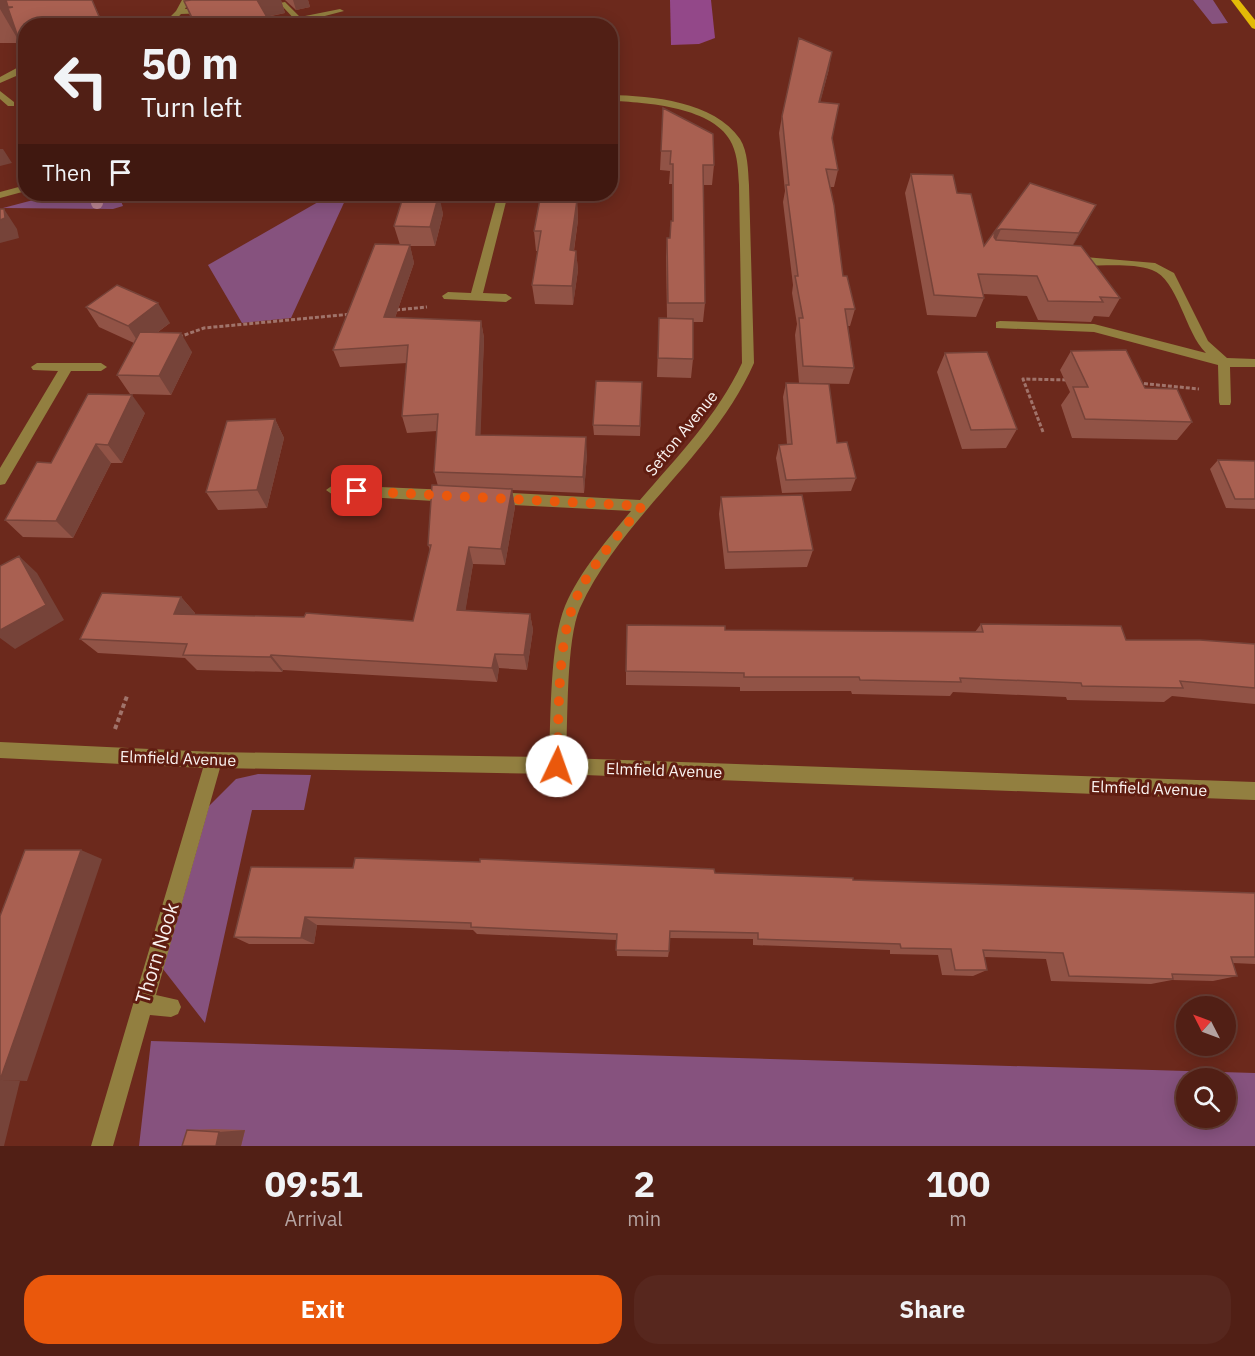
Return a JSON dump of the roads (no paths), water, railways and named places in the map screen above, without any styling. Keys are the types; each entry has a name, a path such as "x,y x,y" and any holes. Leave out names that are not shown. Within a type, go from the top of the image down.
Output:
{"main road":[{"path":"1235,0 1255,26"}],"street":[{"path":"173,18 186,0"},
{"path":"255,8 284,2 296,18"},
{"path":"306,18 340,10"},
{"path":"179,12 224,11"},
{"path":"0,80 18,70"},
{"path":"0,94 11,104"},
{"name":"Sefton Avenue","path":"557,766 564,643 572,608 607,550 713,423 736,390 748,363 749,335 742,158 736,141 723,126 703,114 670,103 618,99"},
{"path":"0,195 18,190"},
{"path":"476,297 500,201"},
{"path":"1062,259 1155,267 1170,276 1203,343 1224,362 1225,397"},
{"path":"448,296 506,298"},
{"path":"1000,325 1094,328 1224,362 1255,363"},
{"path":"36,367 100,367"},
{"path":"0,480 67,367"},
{"path":"333,490 642,506"},
{"name":"Elmfield Avenue","path":"0,750 214,760 557,766 1255,791"},
{"name":"Thorn Nook","path":"102,1146 214,760"},
{"path":"142,1004 171,1007"}]}
